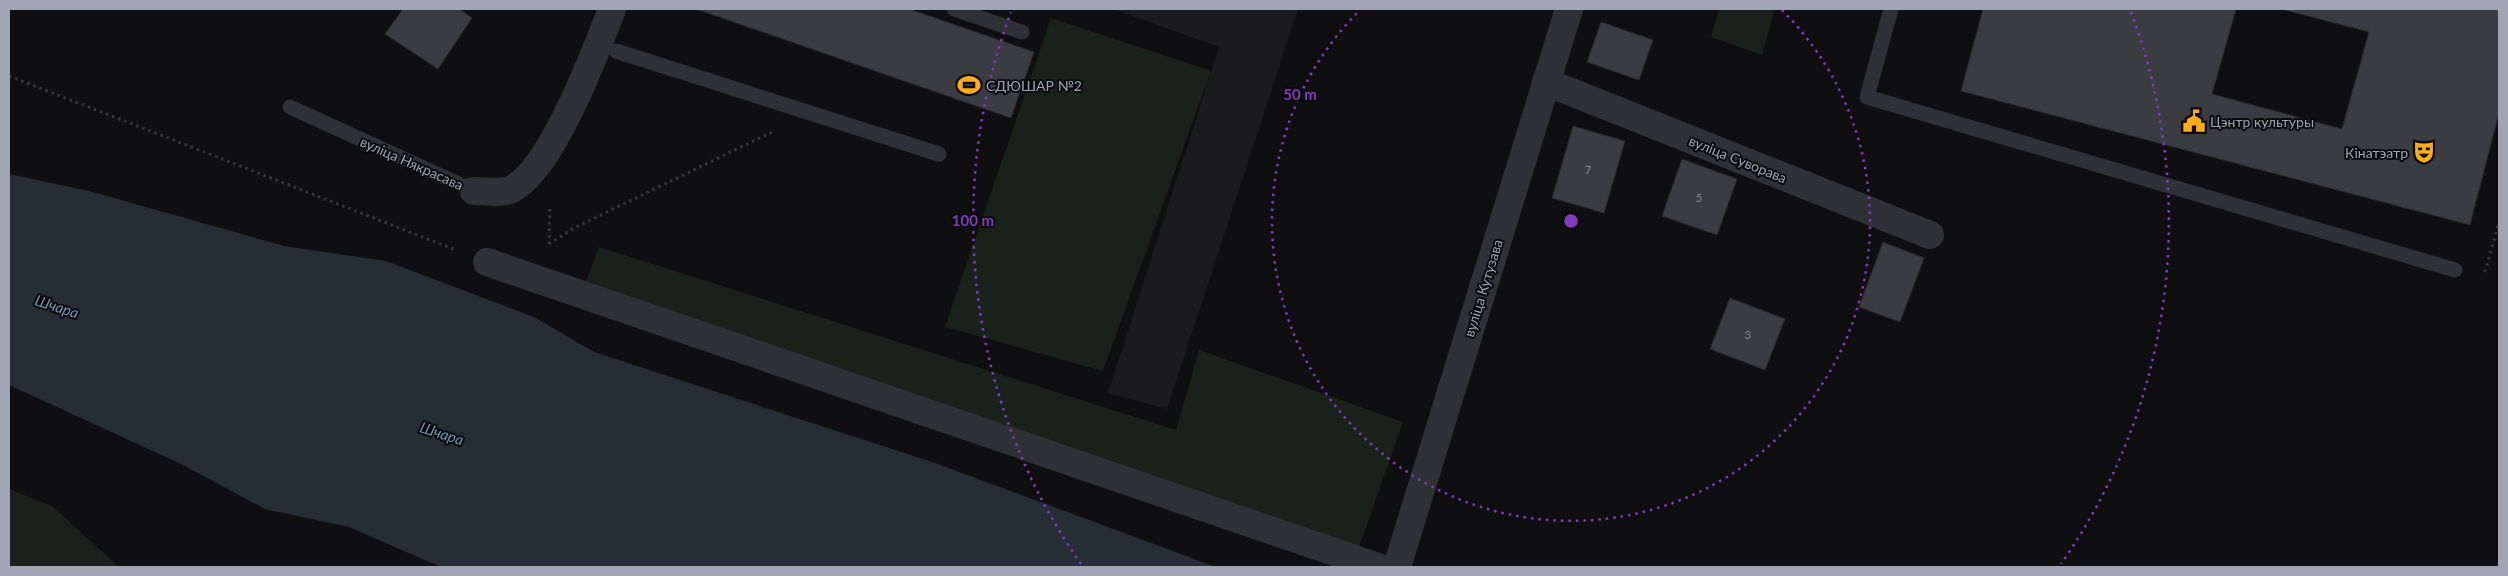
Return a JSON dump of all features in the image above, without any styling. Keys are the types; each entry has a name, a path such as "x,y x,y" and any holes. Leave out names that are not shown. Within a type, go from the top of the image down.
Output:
{"street":[{"name":"вуліца Някрасава","path":"474,191 511,190 532,173 562,126 592,63 612,9"},
{"name":"вуліца Кутузава","path":"1397,567 1569,9"},
{"name":"вуліца Суворава","path":"1546,82 1930,235"},
{"path":"487,262 1378,567"}],"lane":[{"path":"954,9 1022,32"},
{"path":"1890,9 1867,97 2455,270"},
{"path":"616,51 938,154"},
{"name":"вуліца Някрасава","path":"290,107 474,191"}],"path":[{"path":"9,76 487,262"},
{"path":"549,244 574,228 784,127 791,106"},
{"path":"548,251 550,204"},
{"path":"2455,270 2484,277 2499,222"}],"shaded area":[{"path":"1113,9 1298,9 1167,409 1108,393 1219,47"},
{"path":"1719,9 1775,9 1762,55 1711,37"},
{"path":"1051,18 1211,71 1103,371 945,327"},
{"path":"599,247 1176,430 1199,350 1403,422 1358,550 585,284"},
{"path":"9,489 52,506 119,567 9,567"}],"water":[{"name":"Шчара","path":"9,174 89,191 284,246 386,261 534,317 594,352 935,463 1216,567 441,567 349,527 265,509 181,464 9,385"}],"building":[{"path":"403,9 459,9 472,18 438,69 385,34"},
{"name":"СДЮШАР №2","path":"696,9 909,9 1034,52 1011,118"},
{"name":"Цэнтр культуры","path":"1983,9 2236,9 2212,94 2342,129 2369,32 2281,9 2499,9 2499,113 2470,225 1961,91"},
{"path":"1601,22 1653,40 1639,80 1587,62"},
{"path":"1573,126 1625,141 1604,213 1552,198"},
{"path":"1682,159 1737,179 1717,235 1662,216"},
{"path":"1883,242 1924,258 1900,322 1859,307"},
{"path":"1730,298 1785,319 1765,370 1710,349"}],"place":[{"name":"СДЮШАР №2","path":"969,85"},
{"name":"Цэнтр культуры","path":"2194,121"},
{"name":"Кінатэатр","path":"2424,152"}]}
